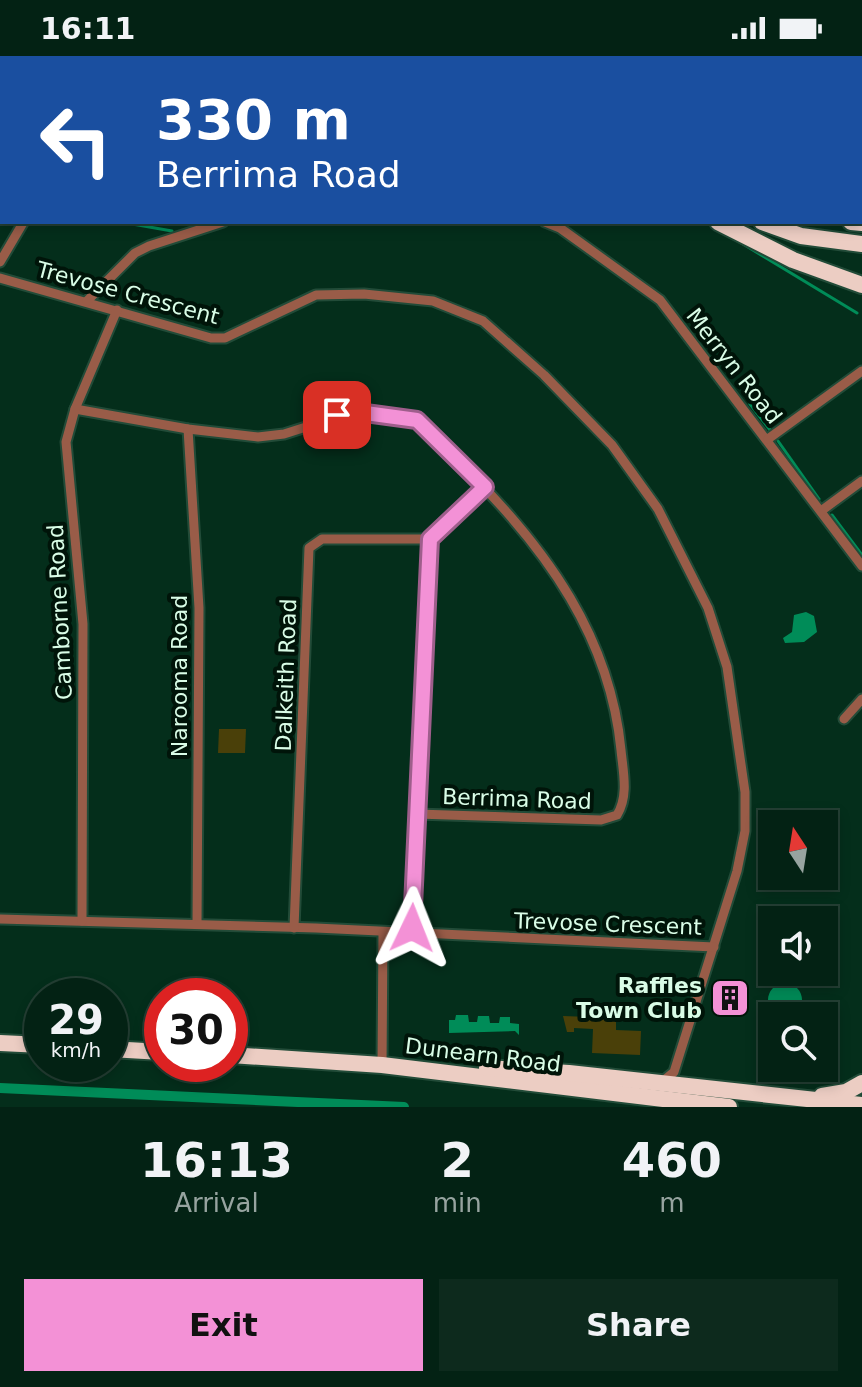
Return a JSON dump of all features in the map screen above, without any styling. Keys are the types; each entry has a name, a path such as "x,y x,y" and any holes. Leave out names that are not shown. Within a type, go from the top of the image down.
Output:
{"highway":[{"path":"722,224 793,260 862,285"},
{"path":"768,224 801,236 862,244"},
{"path":"0,1043 24,1044"},
{"name":"Dunearn Road","path":"248,1056 382,1065 660,1092 729,1107"},
{"path":"660,1092 676,1079 788,1099 862,1105"},
{"path":"788,1099 846,1092 862,1083"}],"street":[{"path":"0,262 22,224"},
{"path":"87,301 135,253 217,224"},
{"name":"Merryn Road","path":"550,224 660,300 862,566"},
{"name":"Trevose Crescent","path":"0,278 196,334 225,338 316,295 364,294 433,301 483,321 544,375 605,438 637,477 674,539 708,608 727,667 745,792 745,831 737,871 714,947 197,924 0,919"},
{"name":"Camborne Road","path":"82,921 83,624 66,442 75,409 117,310"},
{"path":"768,439 862,371"},
{"name":"Berrima Road","path":"75,409 188,429 272,437 337,415 358,412 408,418 425,426 536,543 563,582 608,677 618,717 622,807 617,815 601,820 417,814"},
{"name":"Narooma Road","path":"188,429 199,608 197,924"},
{"path":"821,511 862,481"},
{"path":"412,933 430,539 485,487"},
{"name":"Dalkeith Road","path":"294,928 309,548 322,539 430,539"},
{"path":"844,719 862,699"},
{"path":"382,1065 383,933"},
{"path":"676,1079 714,947"}],"shaded area":[{"path":"806,612 814,616 817,632 804,642 785,643 783,638 792,632 794,615"},
{"path":"219,729 246,729 245,753 218,753"},
{"path":"776,986 794,986 801,993 802,1002 768,1002 769,993"},
{"path":"456,1015 468,1015 469,1022 477,1022 478,1016 489,1016 490,1023 499,1023 500,1017 510,1017 510,1023 519,1024 519,1035 515,1031 449,1033 449,1020 455,1020"},
{"path":"563,1016 616,1018 616,1030 641,1031 640,1055 592,1053 593,1029 574,1028 574,1032 567,1032"}],"waterway":[{"path":"132,224 172,231"},
{"path":"738,241 857,313"},
{"path":"750,404 770,430"},
{"path":"778,441 819,499"},
{"path":"832,515 862,555"},
{"path":"0,1088 404,1107"}],"place":[{"name":"Raffles Town Club","path":"730,998"}],"route":[{"path":"337,415 358,412 417,420 485,487 430,539 412,928"}]}
